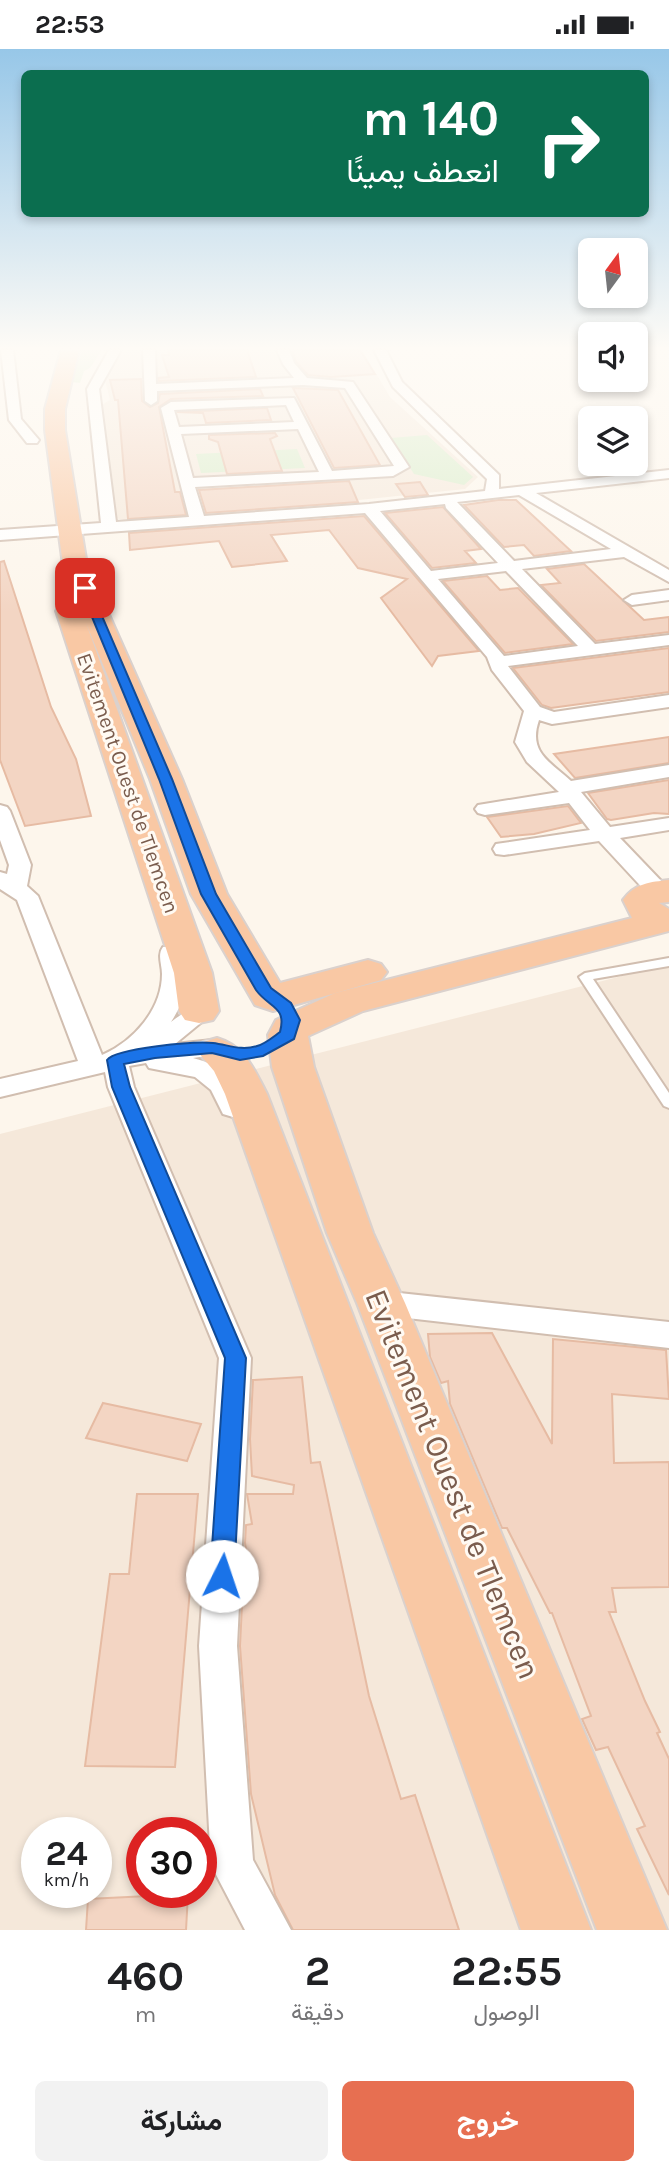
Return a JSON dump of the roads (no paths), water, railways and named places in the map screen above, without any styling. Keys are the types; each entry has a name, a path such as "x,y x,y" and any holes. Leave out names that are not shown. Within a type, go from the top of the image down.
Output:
{"highway":[{"name":"Evitement Ouest de Tlemcen","path":"28,438 154,858 193,973 206,1031 242,1083 556,1930"},
{"name":"Evitement Ouest de Tlemcen","path":"56,438 56,531 75,565 166,779 209,894 280,1015 293,1067 346,1220 632,1930"},
{"path":"280,1015 263,1051 240,1054 206,1031 214,999 236,993 280,1015 320,1013 660,904"}],"street":[{"path":"99,438 109,527"},
{"path":"175,438 198,521"},
{"path":"309,438 327,475"},
{"path":"186,483 393,472 402,467 386,438"},
{"path":"450,438 494,478 523,491 669,577"},
{"path":"0,535 369,508 669,474"},
{"path":"491,495 494,478"},
{"path":"452,505 591,650"},
{"path":"369,508 498,662 531,717"},
{"path":"427,576 626,552"},
{"path":"632,600 669,595"},
{"path":"498,662 669,640"},
{"path":"531,717 552,718 669,701"},
{"path":"531,717 525,734 528,749 546,771 570,792 660,904"},
{"path":"485,809 669,771"},
{"path":"0,811 20,865 8,883 27,896 104,1062 121,1087 235,1358 218,1646 232,1865 269,1930"},
{"path":"505,849 669,824"},
{"path":"104,1062 134,1047 160,1020 171,1001 176,980 174,964 147,869 154,858"},
{"path":"104,1062 164,1039 206,1031"},
{"path":"0,1089 41,1077 155,1052 206,1031"},
{"path":"104,1062 182,1066 214,1075 225,1088 242,1134 269,1156"},
{"path":"381,1303 669,1335"}],"lane":[{"path":"669,962 584,977 669,1103"}]}
